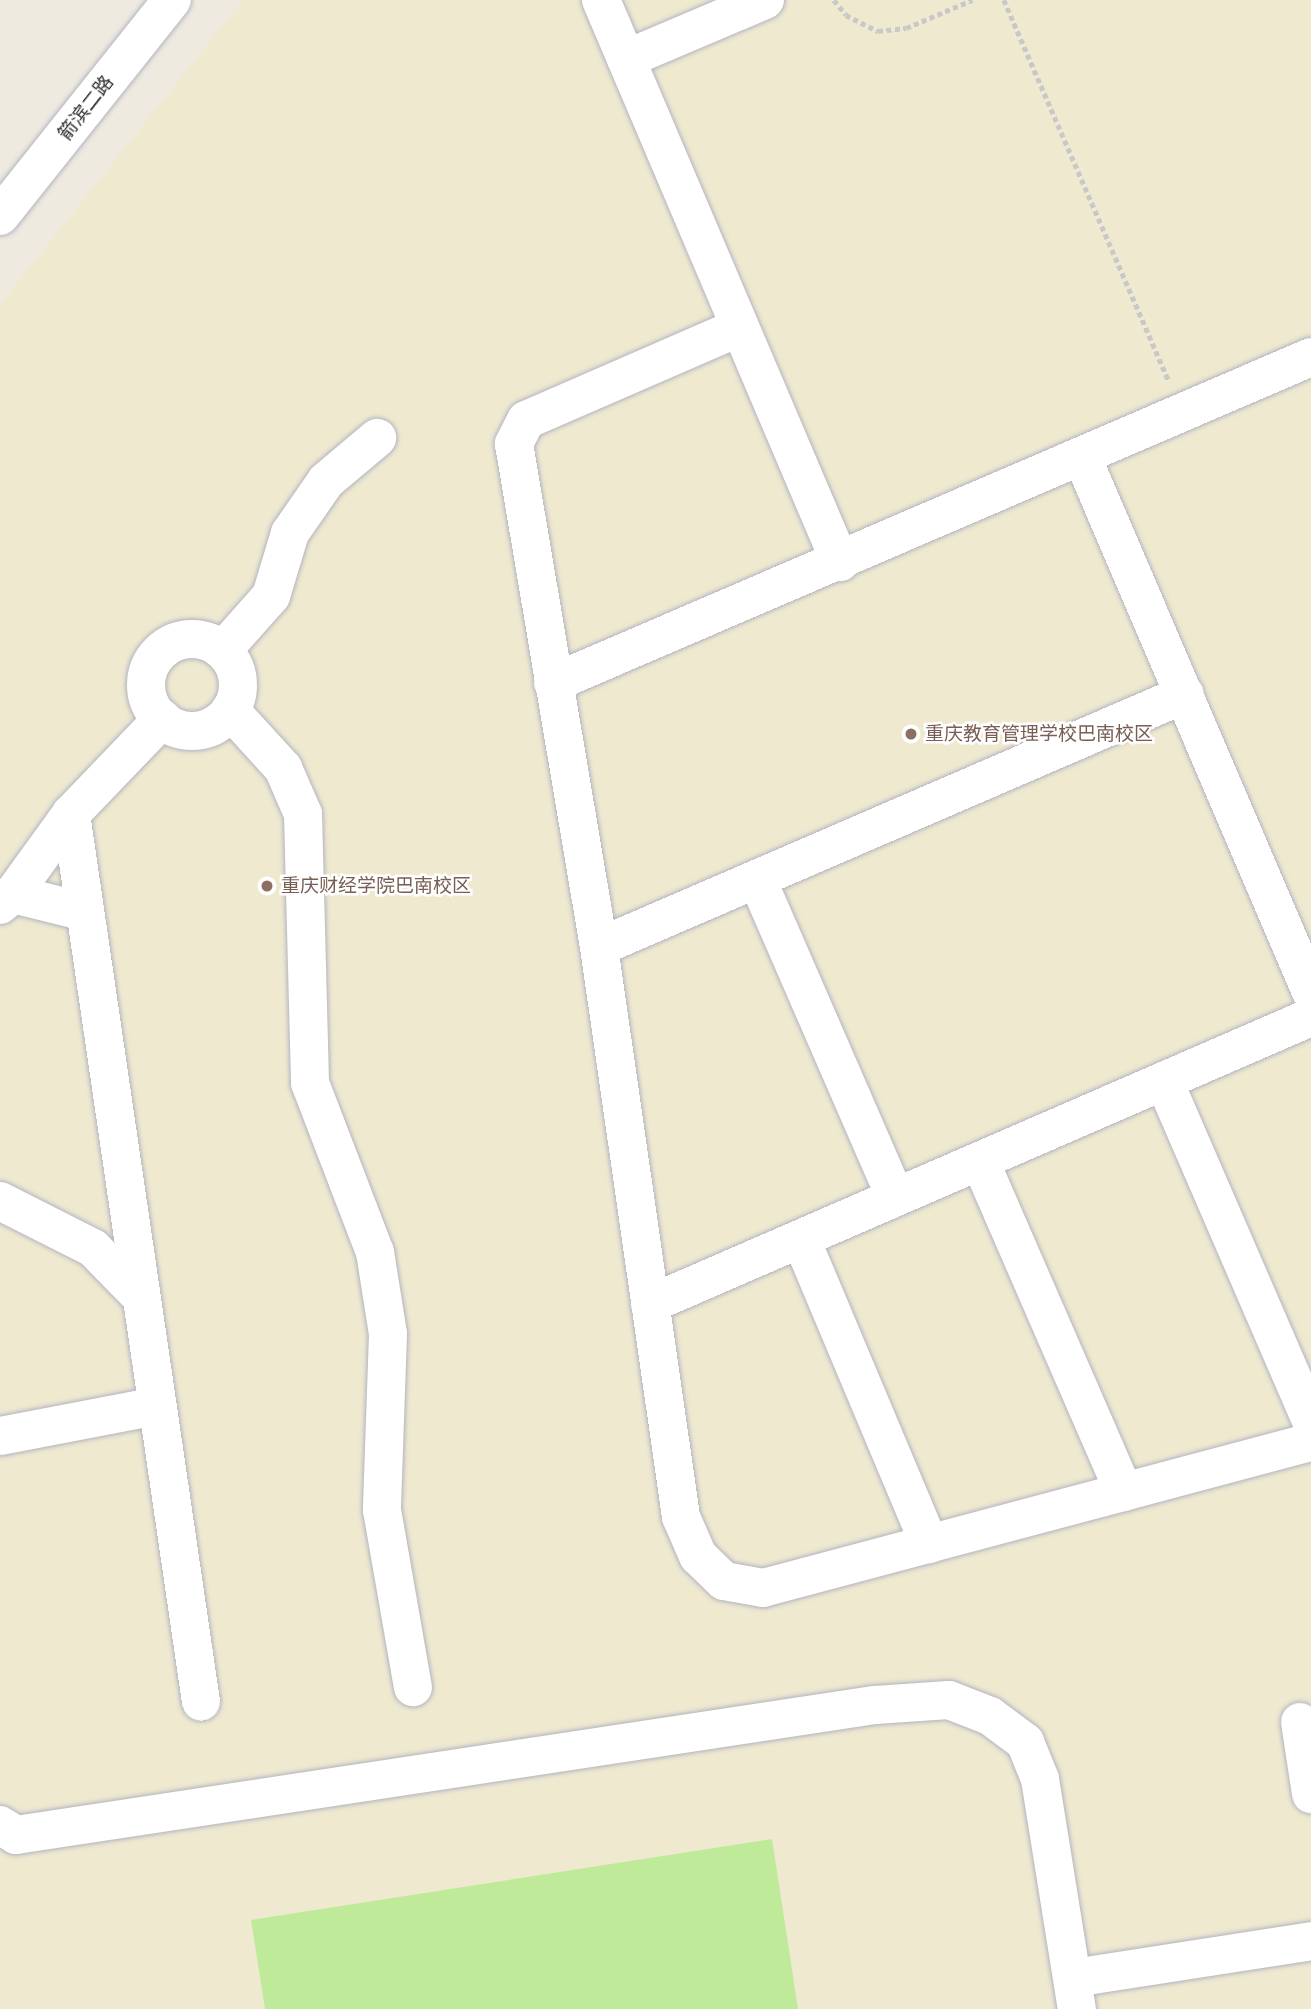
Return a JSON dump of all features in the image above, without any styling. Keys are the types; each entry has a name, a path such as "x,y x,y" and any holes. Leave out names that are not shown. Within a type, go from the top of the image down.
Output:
{"street":[{"name":"箭滨二路","path":"0,216 172,0"},
{"path":"601,0 839,562"},
{"path":"626,59 765,0"},
{"path":"740,327 526,420 514,444 599,947 681,1517 698,1556 724,1581 763,1588 1311,1442"},
{"path":"553,683 1311,357"},
{"path":"223,650 271,596 290,533 326,481 377,438"},
{"path":"1082,457 1311,992"},
{"path":"197,639 223,650 237,675 230,710 202,730 180,729 162,719 147,695 150,666 158,654 169,645 197,639"},
{"path":"599,947 1185,694"},
{"path":"230,710 283,768 303,814 310,1083 375,1252 388,1334 383,1510 413,1688"},
{"path":"85,912 7,900 71,814 162,719"},
{"path":"71,814 201,1702"},
{"path":"757,879 895,1197"},
{"path":"650,1304 1311,1017"},
{"path":"1164,1081 1311,1421"},
{"path":"980,1161 1124,1492"},
{"path":"0,1200 93,1248 141,1297"},
{"path":"93,1248 129,1215"},
{"path":"801,1239 929,1544"},
{"path":"0,1436 157,1406"},
{"path":"0,1825 16,1835 875,1705 949,1700 990,1716 1024,1742 1041,1779 1075,1994 1311,1941"},
{"path":"1300,1722 1311,1794"}],"path":[{"path":"834,0 846,15 878,31 906,28 972,0"},
{"path":"1004,0 1182,413"}],"shaded area":[{"path":"243,0 1311,0 1311,2009 0,2009 0,304"}],"green space":[{"path":"772,1839 798,2009 265,2009 251,1920"}],"place":[{"name":"重庆教育管理学校巴南校区","path":"911,734"},
{"name":"重庆财经学院巴南校区","path":"267,886"}]}
